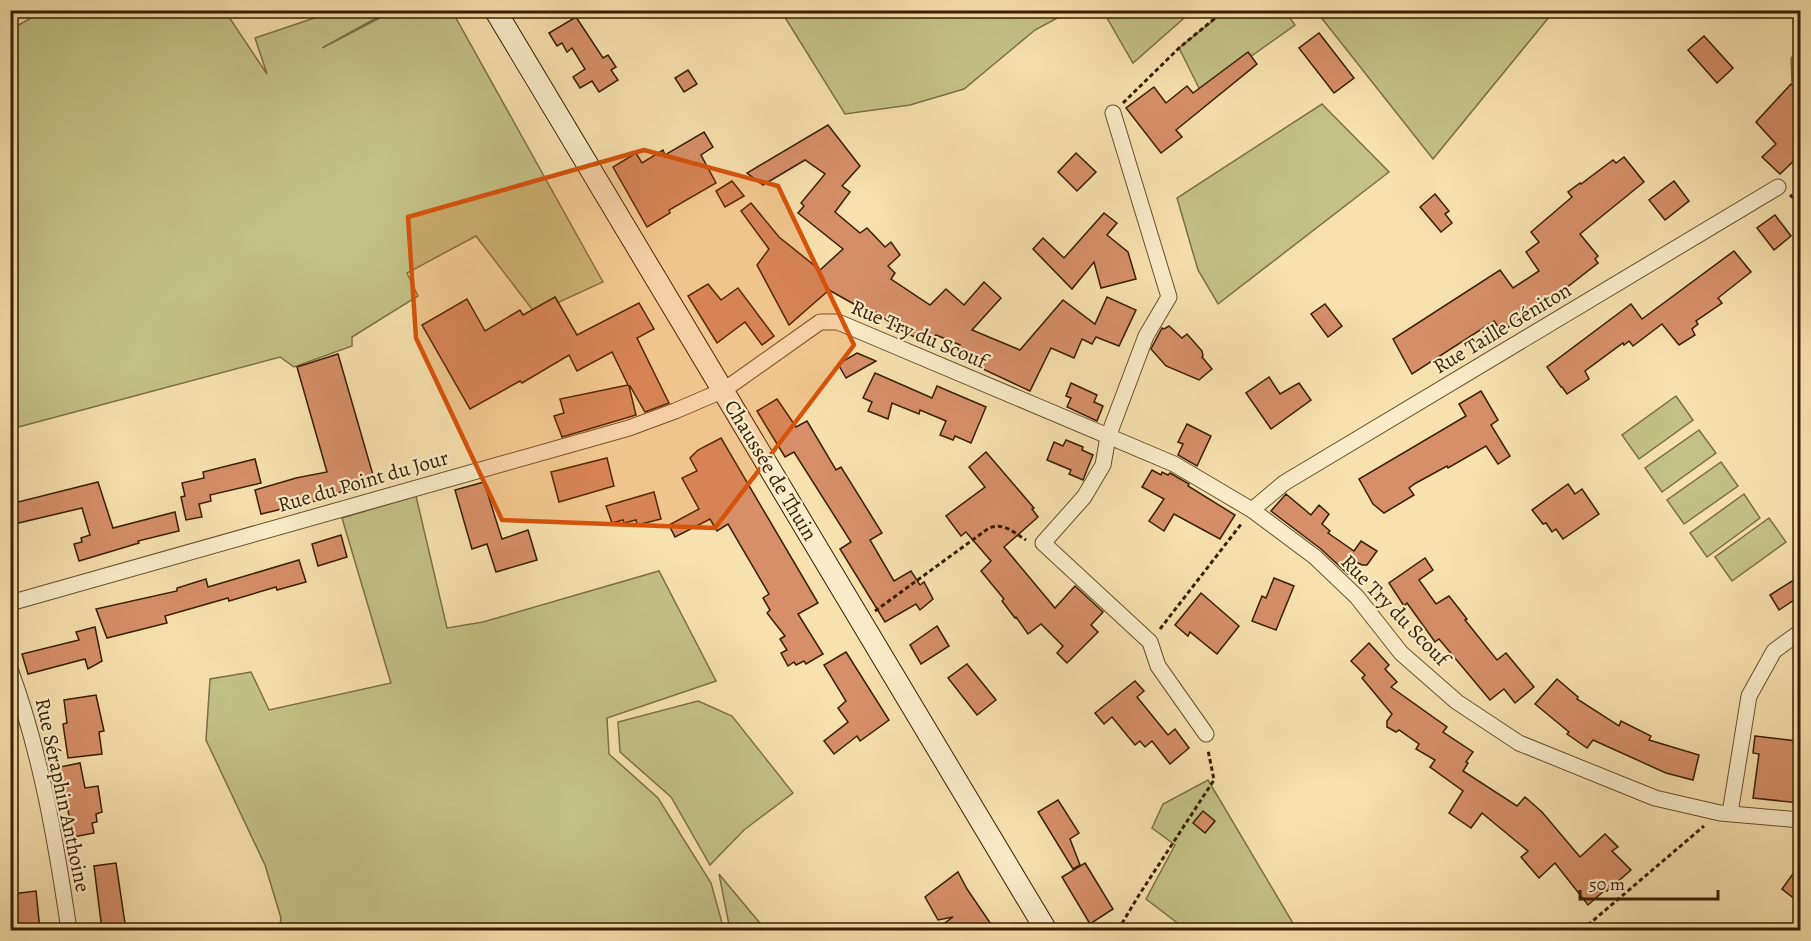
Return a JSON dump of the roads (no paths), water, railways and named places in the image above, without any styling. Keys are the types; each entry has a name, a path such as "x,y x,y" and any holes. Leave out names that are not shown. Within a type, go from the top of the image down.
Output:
{"main road":[{"name":"Chaussée de Thuin","path":"495,10 1046,930"}],"street":[{"path":"1113,113 1169,297 1146,336 1108,437 1104,465 1084,497 1043,543 1150,642 1158,666 1206,734"},
{"name":"Rue Taille Géniton","path":"1252,510 1284,483 1778,187"},
{"name":"Rue Try du Scouf","path":"724,390 820,322 838,322 1174,464 1252,510 1315,557 1357,597 1401,653 1457,702 1519,743 1655,798 1725,813 1800,820"},
{"name":"Rue du Point du Jour","path":"10,603 629,428 724,390"},
{"path":"1725,813 1749,696 1774,651 1800,632"},
{"name":"Rue Séraphin Anthoine","path":"10,669 27,712 57,849 69,930"}]}
